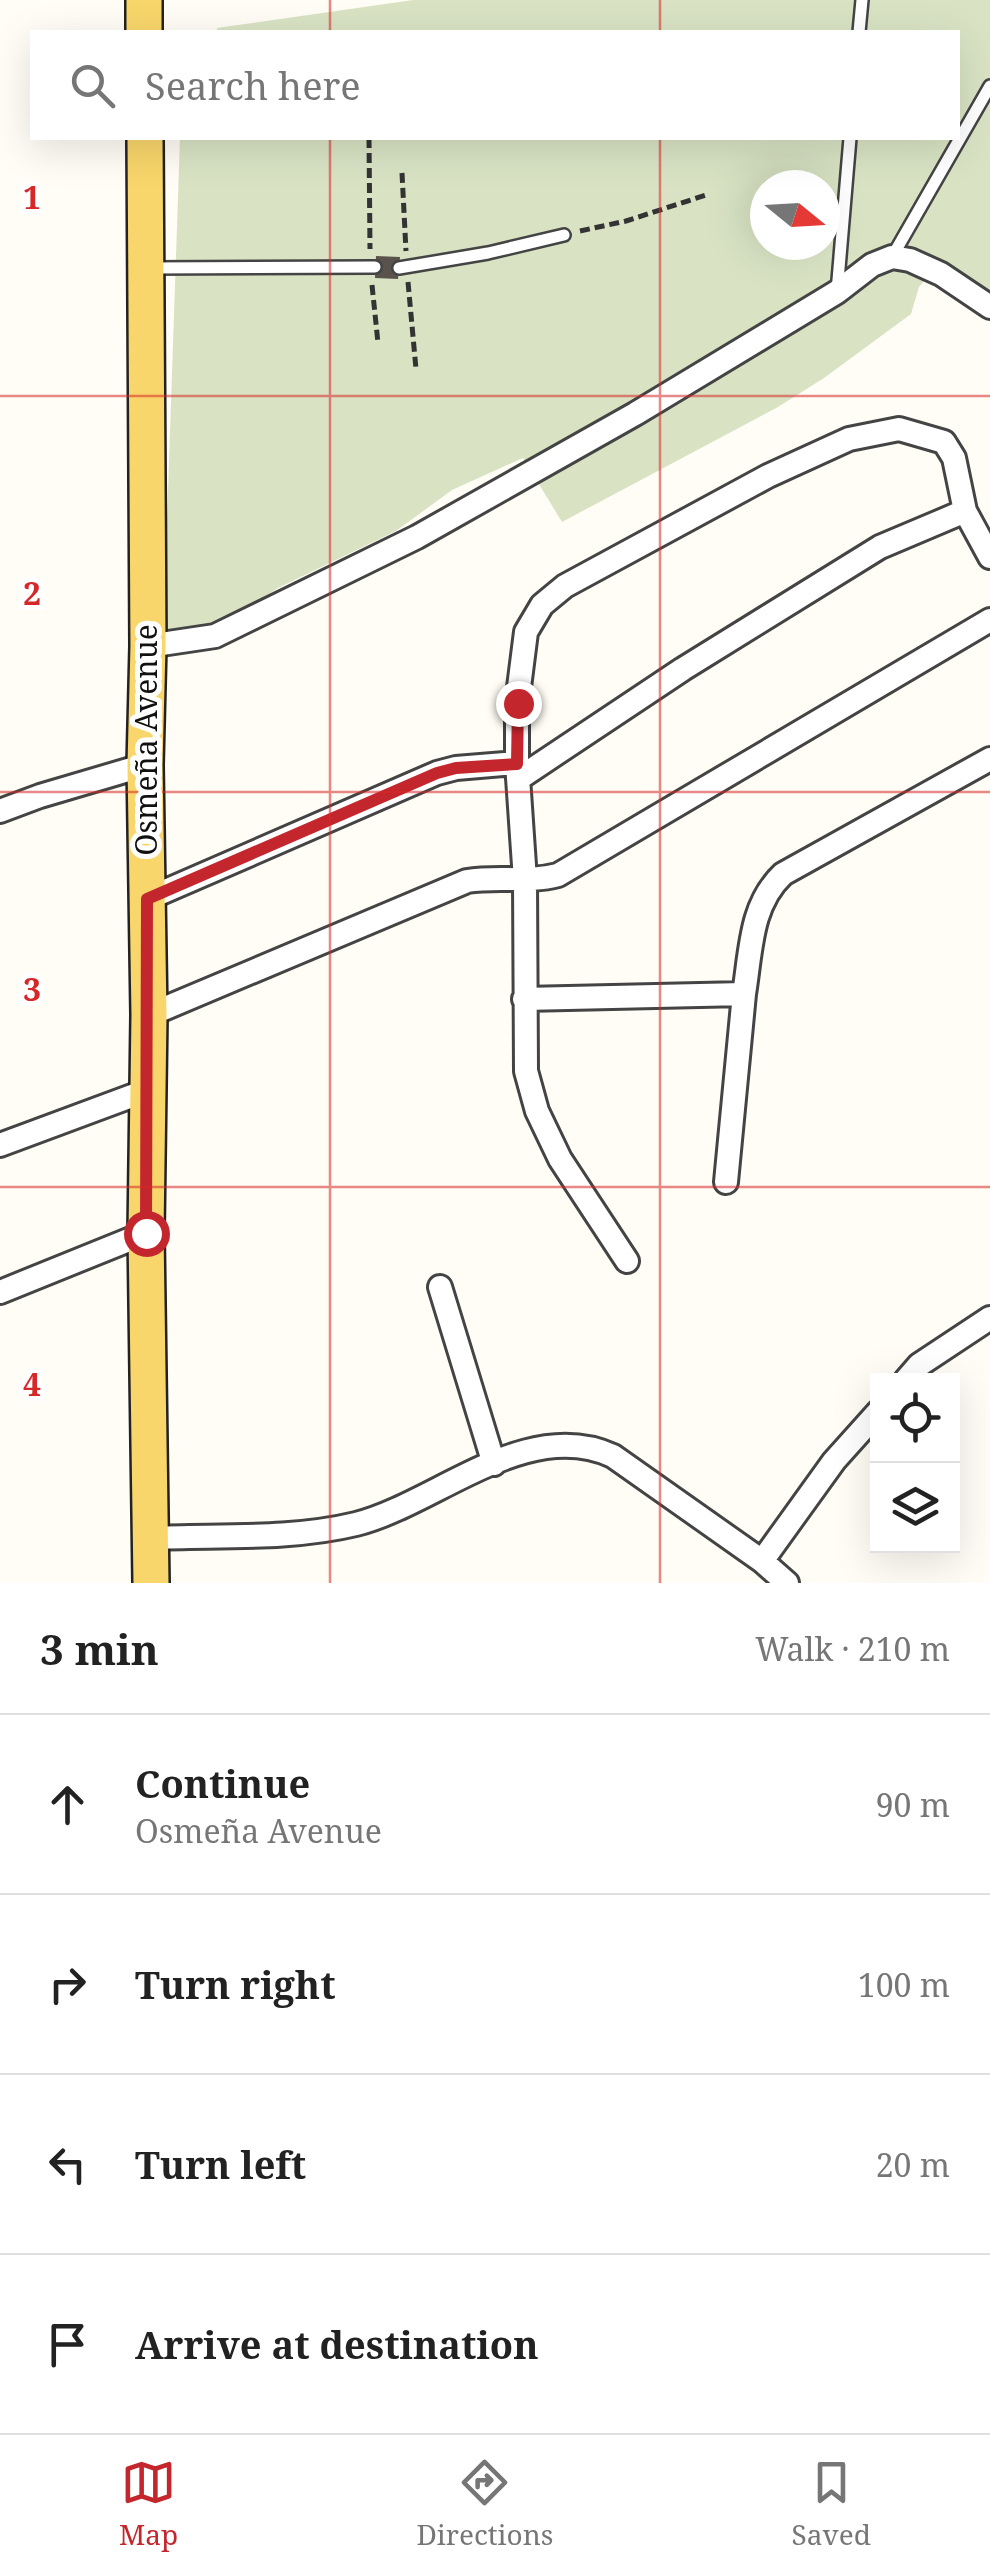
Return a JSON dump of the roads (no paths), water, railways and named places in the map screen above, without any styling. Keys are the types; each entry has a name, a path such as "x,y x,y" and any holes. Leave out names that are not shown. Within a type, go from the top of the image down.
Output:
{"main road":[{"path":"144,0 144,30"},
{"name":"Osmeña Avenue","path":"145,140 149,1015 146,1233 151,1583"}],"street":[{"path":"148,646 215,636 400,546 635,414 837,292 872,265 892,257 910,260 941,274 990,306"},
{"path":"627,1261 560,1159 537,1111 526,1071 525,880 518,703 526,632 542,605 636,545 849,439 899,429 944,442 954,458 965,511 990,557"},
{"path":"147,899 437,773 456,768 518,771 880,546 965,511"},
{"path":"149,1015 467,881 558,875 990,620"},
{"path":"726,1182 744,994 756,914 769,887 783,874 990,759"},
{"path":"0,811 145,766"},
{"path":"524,1000 744,994"},
{"path":"0,1145 148,1090"},
{"path":"0,1292 146,1233"},
{"path":"440,1287 494,1464"},
{"path":"913,1373 990,1318"},
{"path":"762,1561 834,1461 870,1421"},
{"path":"151,1538 322,1531 361,1523 522,1453 559,1446 594,1447 613,1456 762,1561 786,1583"}],"lane":[{"path":"859,30 862,0"},
{"path":"960,138 990,86"},
{"path":"837,292 850,140"},
{"path":"892,257 959,140"},
{"path":"403,267 488,253 564,234"},
{"path":"146,268 373,268"}]}
